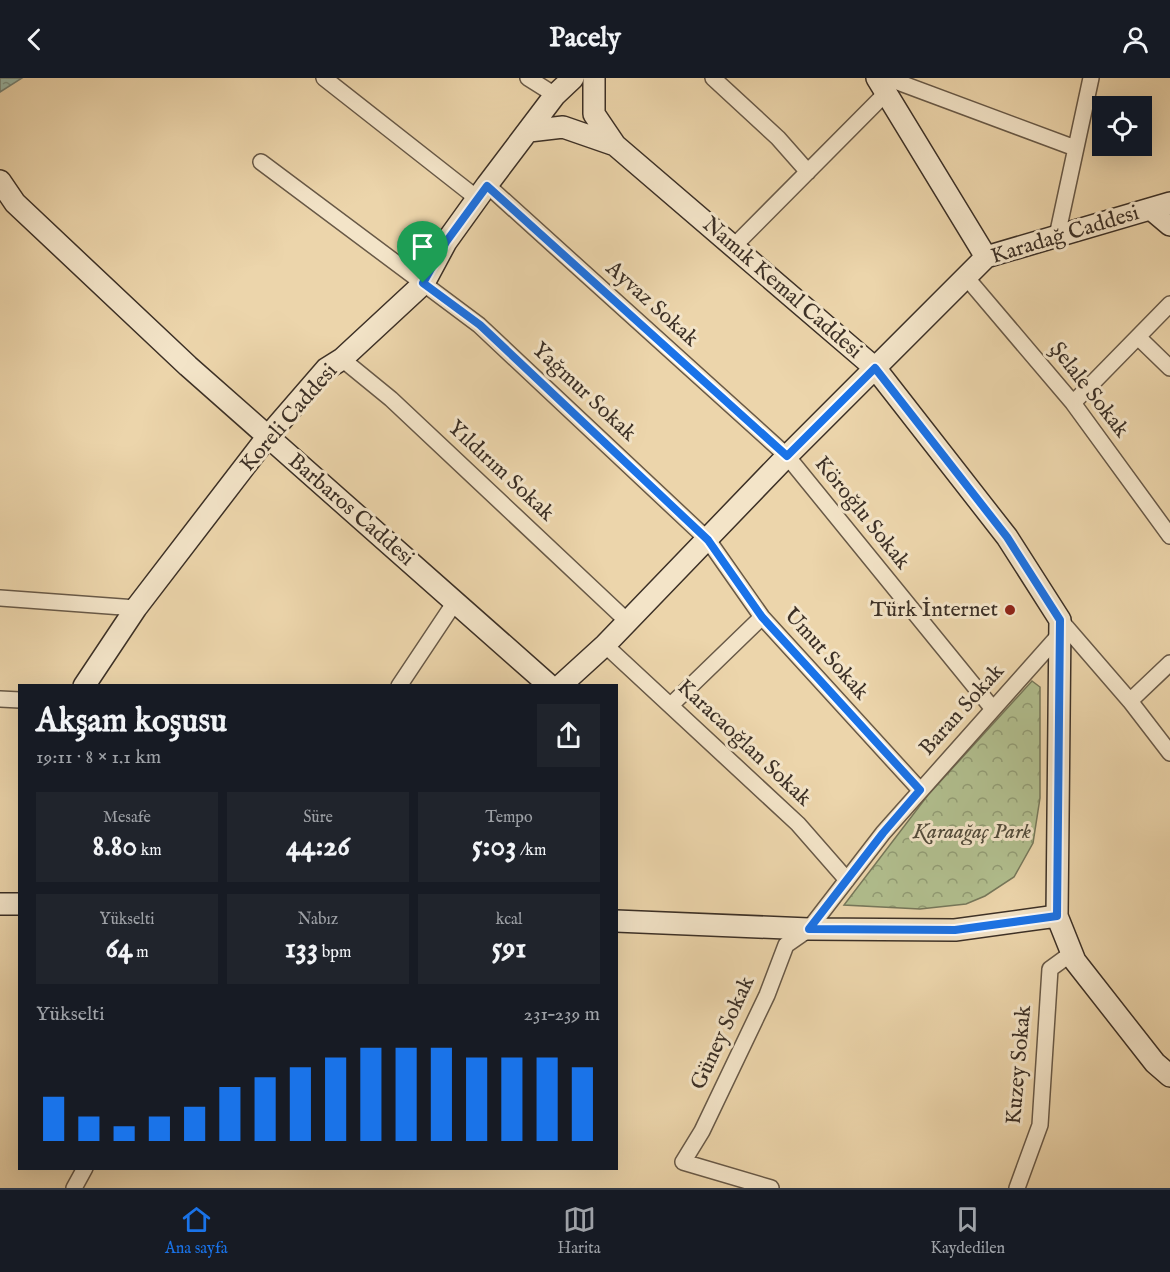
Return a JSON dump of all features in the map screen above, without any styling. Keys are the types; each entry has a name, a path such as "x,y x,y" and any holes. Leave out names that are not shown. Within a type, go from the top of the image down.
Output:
{"street":[{"name":"Ayvaz Sokak","path":"324,78 483,192 787,456"},
{"path":"528,78 555,95"},
{"name":"Koreli Caddesi","path":"85,684 136,608 268,436 326,369 342,359 423,283 446,242 555,95 573,78"},
{"path":"594,78 594,114 615,145"},
{"path":"712,78 778,138 808,172"},
{"path":"1057,236 1091,78"},
{"path":"883,83 1075,148"},
{"path":"734,246 808,172 883,83"},
{"path":"883,83 986,256"},
{"path":"529,131 563,127 615,145"},
{"name":"Namık Kemal Caddesi","path":"615,145 875,368 1007,537 1060,627"},
{"name":"Yağmur Sokak","path":"261,162 480,325 708,540"},
{"name":"Barbaros Caddesi","path":"0,181 15,203 188,366 548,684"},
{"path":"1160,206 1170,225"},
{"name":"Karadağ Caddesi","path":"562,684 605,645 626,620 708,540 787,456 986,256 1160,206"},
{"name":"Şelale Sokak","path":"966,277 1073,403 1170,536"},
{"path":"1073,403 1170,304"},
{"path":"1138,337 1170,368"},
{"name":"Yıldırım Sokak","path":"342,359 391,399 626,620"},
{"name":"Köroğlu Sokak","path":"787,456 993,709"},
{"name":"Umut Sokak","path":"708,540 762,617 920,790"},
{"path":"0,598 136,608"},
{"path":"400,684 455,602"},
{"path":"671,705 762,617"},
{"path":"1060,627 1130,701 1170,753"},
{"path":"1060,627 1057,916 1075,961 1155,1063 1170,1076"},
{"name":"Baran Sokak","path":"809,929 883,833 993,709 1060,627"},
{"name":"Karacaoğlan Sokak","path":"605,645 798,824 847,880"},
{"path":"1130,701 1170,663"},
{"path":"0,699 18,700"},
{"path":"0,904 18,904"},
{"path":"618,921 809,929 955,930 1057,916"},
{"name":"Güney Sokak","path":"771,1188 683,1162 702,1131 767,995 786,945 809,929"},
{"name":"Kuzey Sokak","path":"1017,1188 1040,1125 1050,969 1072,953"},
{"path":"74,1188 85,1170"}],"green space":[{"name":"Karaağaç Park","path":"1032,681 1040,687 1040,798 1033,843 1014,877 985,896 966,904 920,909 844,905 928,795"}],"water":[{"path":"0,78 22,78 0,92"}],"place":[{"name":"Türk İnternet","path":"1010,610"}],"route":[{"path":"487,186 787,456 875,368 1007,537 1060,620 1060,860 1057,916 955,930 809,929 883,833 920,790 762,617 708,540 480,325 423,283 446,242 487,186"}]}
